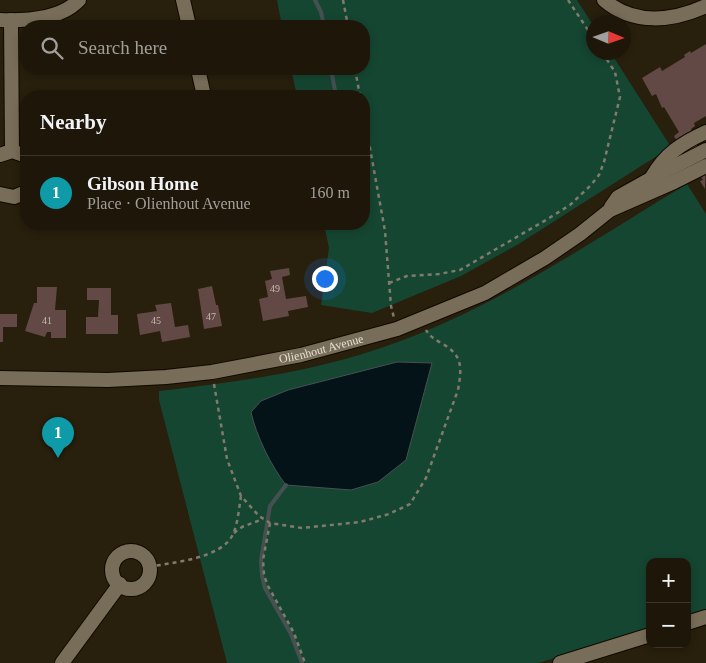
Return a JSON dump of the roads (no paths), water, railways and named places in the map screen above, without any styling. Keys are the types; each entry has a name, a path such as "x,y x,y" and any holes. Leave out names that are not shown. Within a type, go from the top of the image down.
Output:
{"street":[{"path":"20,155 6,153 5,20 52,15 65,10 78,0"},
{"path":"183,0 188,20"},
{"path":"604,0 626,13 647,18 672,18 706,6"},
{"path":"199,75 203,90"},
{"path":"652,178 662,160 688,141 706,132"},
{"path":"673,172 680,147"},
{"name":"Olienhout Avenue","path":"0,378 108,380 212,372 368,338 420,321 485,293 545,258 610,210 629,202 706,150"},
{"name":"Olienhout Avenue","path":"610,210 618,197 652,178 706,166"},
{"path":"0,194 20,196"},
{"path":"127,551 139,552 147,561 149,567 147,579 143,584 132,588 120,584 113,574 112,568 114,563 121,553 127,551"},
{"path":"62,663 120,584"},
{"path":"691,622 706,617"},
{"path":"560,663 646,636"}],"waterway":[{"path":"315,0 323,20"},
{"path":"332,75 335,90"},
{"path":"286,485 270,506 261,560 262,576 265,588 291,634 302,663"}],"place":[{"name":"Gibson Home","path":"58,458"}]}
